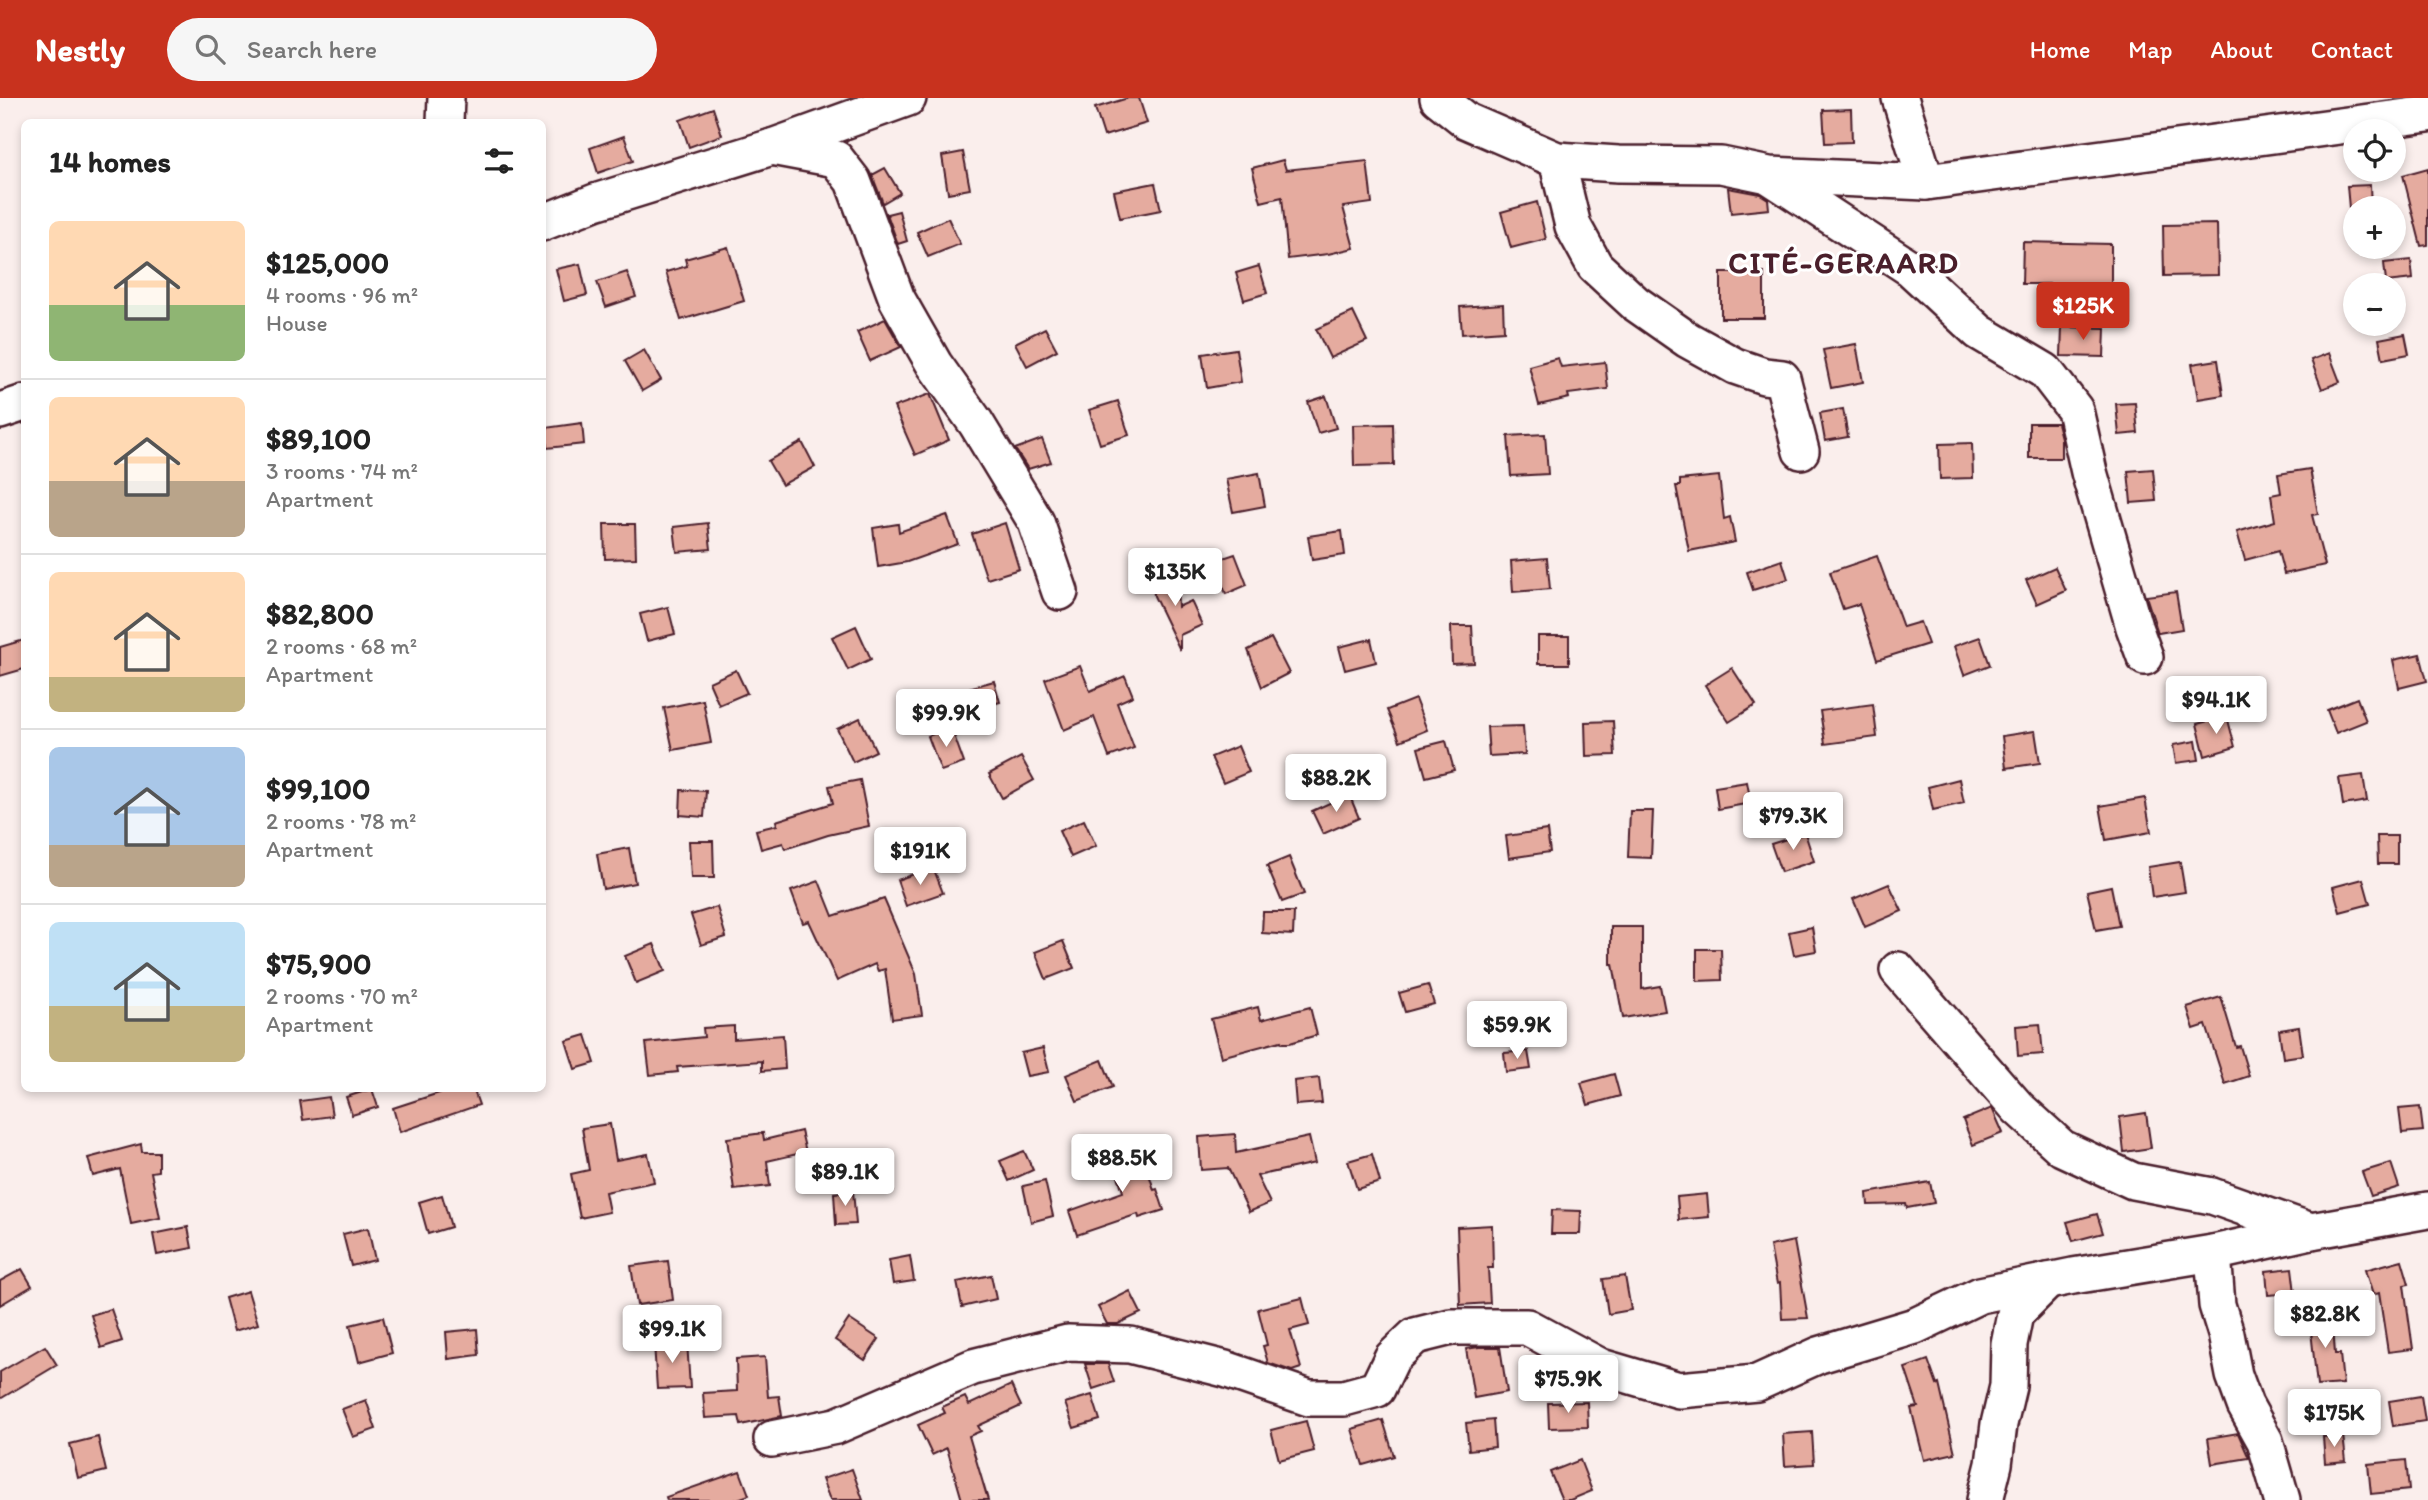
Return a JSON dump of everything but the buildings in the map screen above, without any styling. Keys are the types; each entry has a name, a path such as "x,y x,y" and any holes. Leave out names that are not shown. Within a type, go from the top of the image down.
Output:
{"street":[{"path":"445,119 446,98"},
{"path":"546,221 595,202 772,147 908,98"},
{"path":"1438,98 1467,121 1557,160 1618,164 1720,165 1769,175 1926,182 2428,114"},
{"path":"1900,98 1926,182"},
{"path":"772,147 836,159 853,181 897,299 934,364 976,423 1036,522 1060,592"},
{"path":"1557,160 1573,226 1594,266 1635,303 1688,340 1735,366 1764,376 1782,377 1801,451"},
{"path":"1769,175 1910,268 1979,332 2045,371 2075,410 2133,627 2145,657"},
{"path":"0,411 21,404"},
{"path":"1898,970 2018,1108 2062,1148 2133,1181 2212,1196 2311,1231"},
{"path":"772,1439 836,1426 973,1367 1068,1343 1130,1345 1225,1369 1309,1398 1344,1398 1377,1389 1392,1358 1415,1336 1451,1327 1527,1327 1601,1367 1678,1390 1757,1383 1819,1355 1915,1326 1980,1295 2213,1253 2311,1231 2428,1210"},
{"path":"2213,1253 2217,1305 2234,1375 2245,1405 2265,1441 2281,1500"},
{"path":"1985,1500 2007,1386 2009,1344 2015,1314 2048,1281"}],"district":[{"name":"CITÉ-GERAARD","path":"1844,262"}]}
